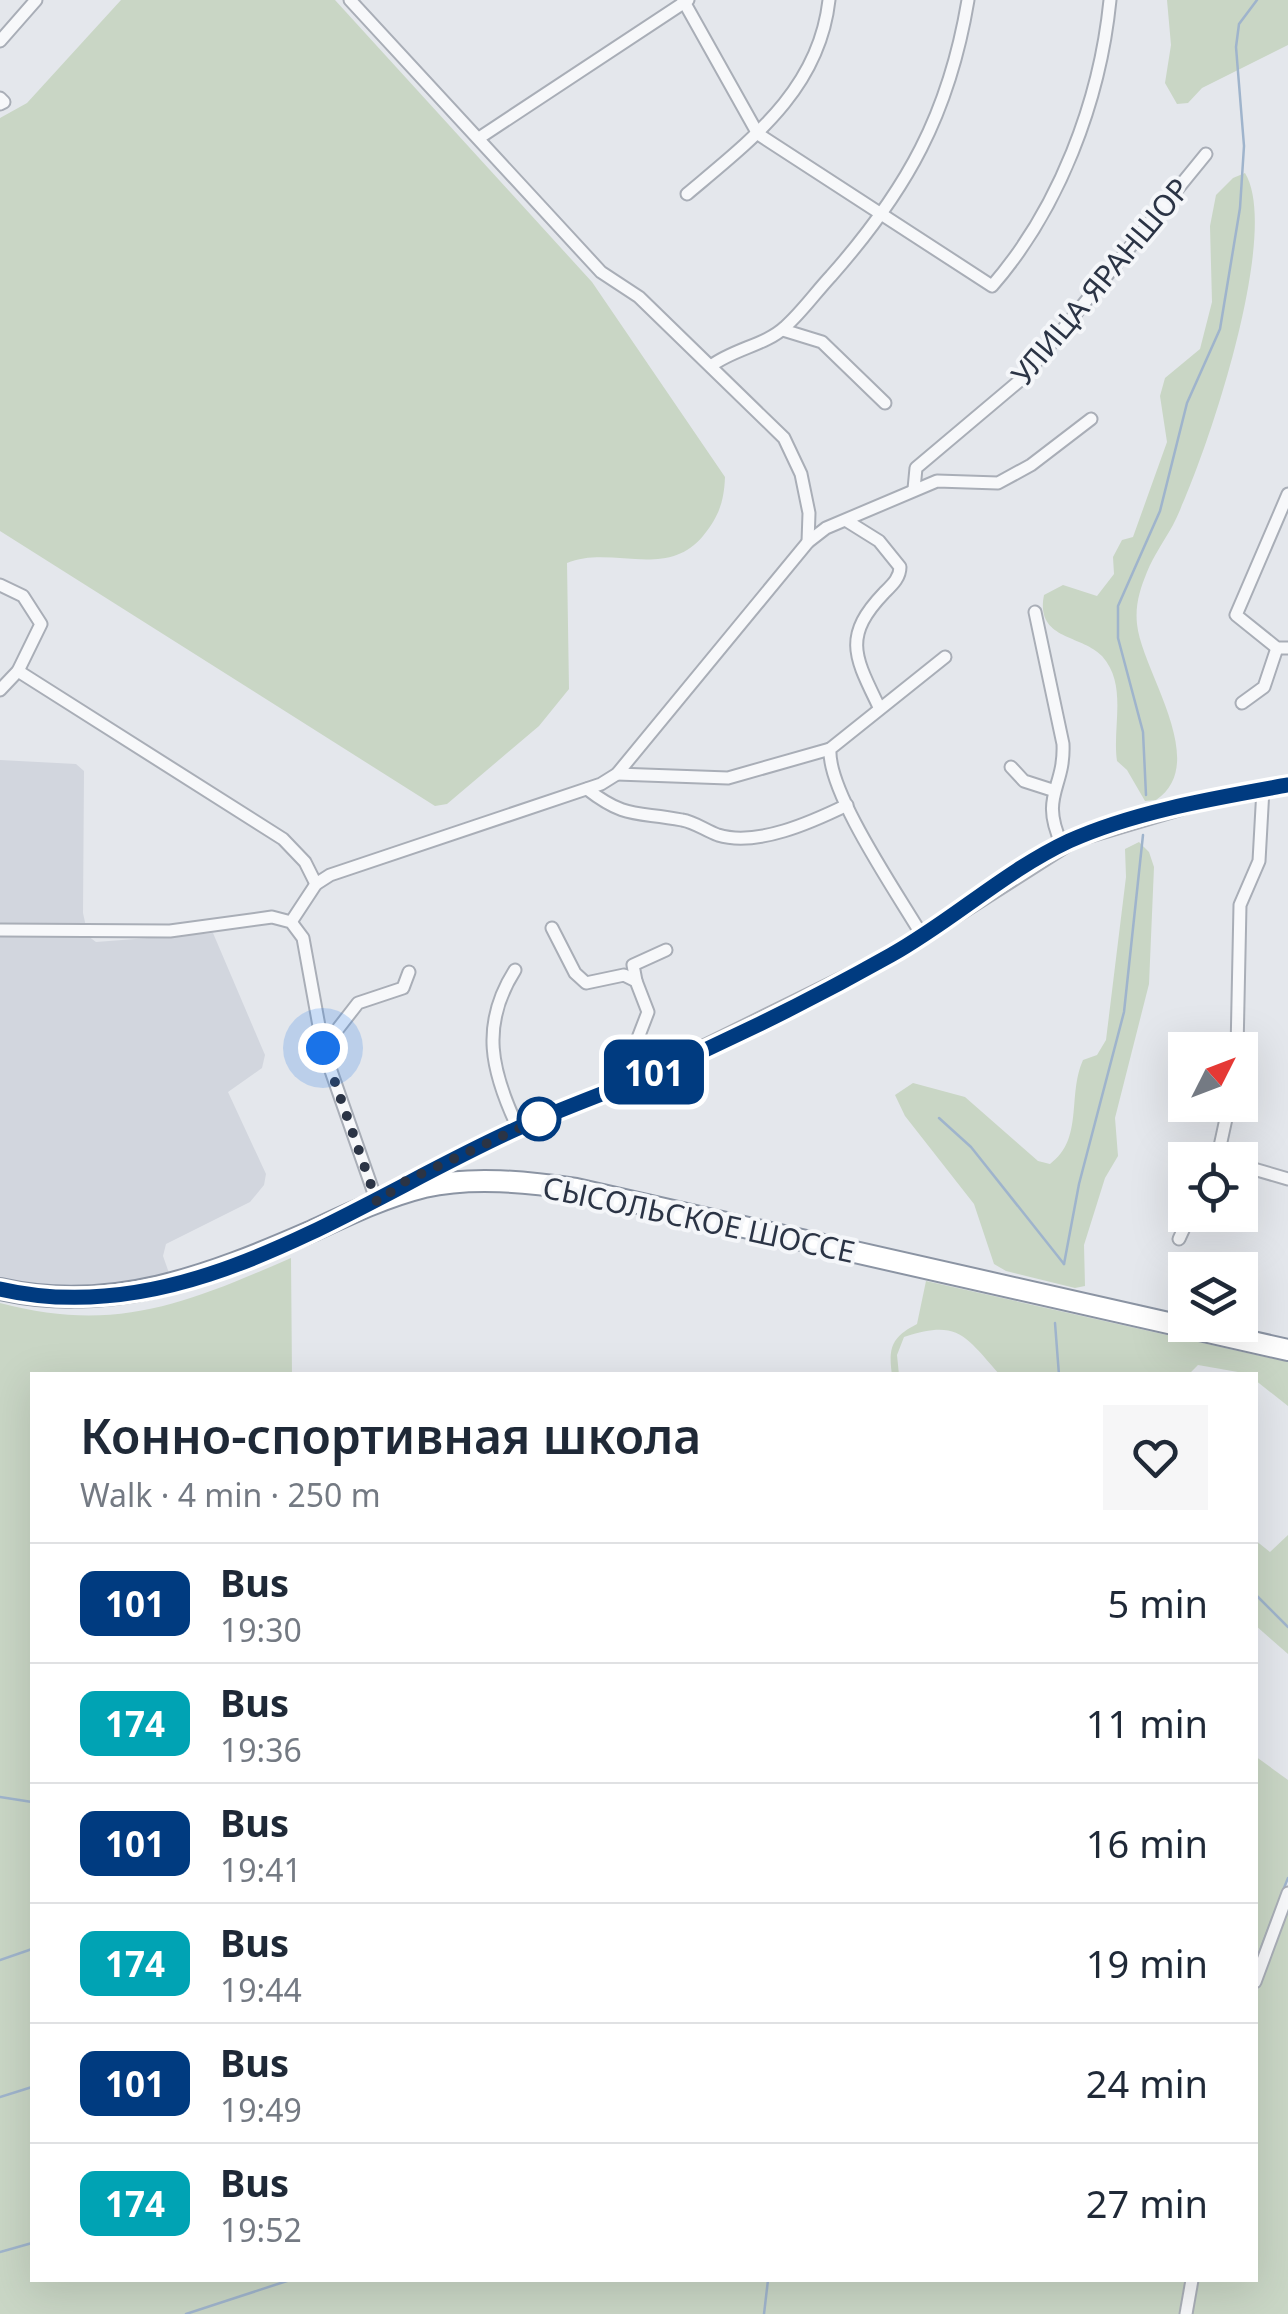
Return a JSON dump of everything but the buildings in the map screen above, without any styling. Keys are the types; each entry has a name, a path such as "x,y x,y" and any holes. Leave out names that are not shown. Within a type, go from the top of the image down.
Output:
{"highway":[{"name":"СЫСОЛЬСКОЕ ШОССЕ","path":"0,1288 79,1300 164,1286 264,1252 377,1202 453,1184 503,1181 576,1190 1288,1350"}],"main road":[{"path":"377,1202 406,1181 518,1128 649,1075 923,937 1062,845 1202,801 1288,785"}],"street":[{"path":"0,40 36,0"},
{"path":"350,0 601,272 638,297 784,438 800,474 809,513 808,542"},
{"path":"687,194 758,134 796,93 817,54 830,0"},
{"path":"712,366 729,352 783,330 884,216 939,109 960,46 968,0"},
{"path":"479,138 685,1 758,134 992,286 1054,193 1075,148 1110,0"},
{"name":"УЛИЦА ЯРАНШОР","path":"914,490 916,468 1024,377 1206,154"},
{"path":"783,330 822,342 885,404"},
{"path":"292,922 316,884 330,875 587,789 618,774 808,542 826,528 937,481 998,483 1032,465 1091,419"},
{"path":"1242,703 1264,687 1283,648 1236,615 1288,494"},
{"path":"847,521 878,542 900,567 892,584 862,617 855,643 858,664 879,707"},
{"path":"0,585 33,606 42,624 18,671 0,690"},
{"path":"1036,612 1064,760 1052,790 1051,813 1062,845"},
{"path":"618,774 728,778 830,749 946,657"},
{"path":"18,671 283,839 305,862 316,884"},
{"path":"830,749 829,760 846,805 923,937"},
{"path":"1011,767 1024,781 1052,790"},
{"path":"587,789 631,816 684,820 720,836 740,838 760,836 846,805"},
{"path":"1237,1032 1240,905 1259,861 1263,789"},
{"path":"0,930 170,931 272,917 292,922 303,938 323,1048 377,1202"},
{"path":"552,928 575,974 586,983 624,974 636,981"},
{"path":"649,1075 638,1038 648,1012 633,965 666,950"},
{"path":"515,970 494,1009 490,1028 499,1081 518,1128"},
{"path":"323,1048 358,1003 403,988 409,972"},
{"path":"1258,1170 1288,1178"},
{"path":"1179,1239 1182,1232"},
{"path":"1258,1974 1288,1893"},
{"path":"1186,2314 1192,2282"}],"shaded area":[{"path":"0,760 76,764 84,771 83,913 88,936 96,942 213,933 265,1055 262,1068 228,1092 266,1174 264,1185 250,1202 166,1244 163,1256 169,1273 113,1287 49,1287 0,1280"}],"green space":[{"path":"121,0 335,0 592,282 725,477 717,515 689,549 656,559 602,557 567,563 569,689 539,726 447,804 435,806 0,531 0,118 27,103"},
{"path":"1167,0 1288,0 1288,45 1202,88 1188,103 1177,104 1165,83 1171,45"},
{"path":"1245,173 1254,203 1254,244 1235,348 1187,494 1150,566 1137,604 1142,644 1169,716 1177,764 1171,784 1156,800 1145,801 1127,770 1117,761 1117,693 1110,667 1093,649 1053,628 1043,610 1044,595 1063,585 1097,596 1114,574 1113,557 1122,540 1133,537 1167,442 1160,396 1165,378 1200,349 1212,302 1210,226 1216,195 1233,178"},
{"path":"1139,842 1149,852 1154,867 1149,984 1115,1118 1118,1156 1105,1178 1084,1245 1085,1286 1075,1288 1006,1271 994,1264 974,1204 905,1116 895,1095 913,1083 965,1097 1038,1161 1050,1164 1061,1154 1071,1130 1083,1060 1097,1055 1106,1040 1126,877 1125,849"},
{"path":"291,1258 292,1372 30,1372 30,2282 1187,2282 1181,2314 0,2314 0,1303 42,1312 116,1314 150,1309 218,1288"},
{"path":"926,1281 1168,1335 1168,1342 1199,1342 1288,1362 1288,1406 1258,1382 1258,1372 1198,1365 1191,1372 997,1372 969,1341 949,1331 904,1337 897,1355 899,1372 892,1372 894,1344 917,1324"},
{"path":"1288,1535 1288,1654 1258,1628 1258,1542 1270,1552"},
{"path":"1258,1758 1288,1780 1288,1879 1258,1958"},
{"path":"1288,1907 1288,2314 1191,2314 1197,2282 1258,2282 1258,1990"}],"waterway":[{"path":"1146,795 1143,732 1118,638 1118,606 1160,511 1187,403 1220,329 1240,208 1244,146 1236,47 1239,24 1257,0"},
{"path":"1064,1264 1079,1184 1124,1012 1143,835"},
{"path":"939,1118 971,1147 1064,1264"},
{"path":"1055,1323 1059,1372"},
{"path":"1258,1597 1288,1627"},
{"path":"0,1797 30,1802"},
{"path":"1282,1893 1288,1878"},
{"path":"1258,1956 1276,1909"},
{"path":"0,1960 30,1950"},
{"path":"0,2097 30,2088"},
{"path":"0,2252 30,2244"},
{"path":"186,2314 284,2282"},
{"path":"764,2314 768,2282"}],"bus line":[{"name":"101","path":"0,1289 79,1300 119,1296 164,1286 264,1252 377,1202 406,1181 518,1128 649,1075 787,1010 923,937 1047,852 1074,839 1202,801 1288,785"}],"route":[{"path":"323,1048 377,1202 406,1181 539,1119"}]}
